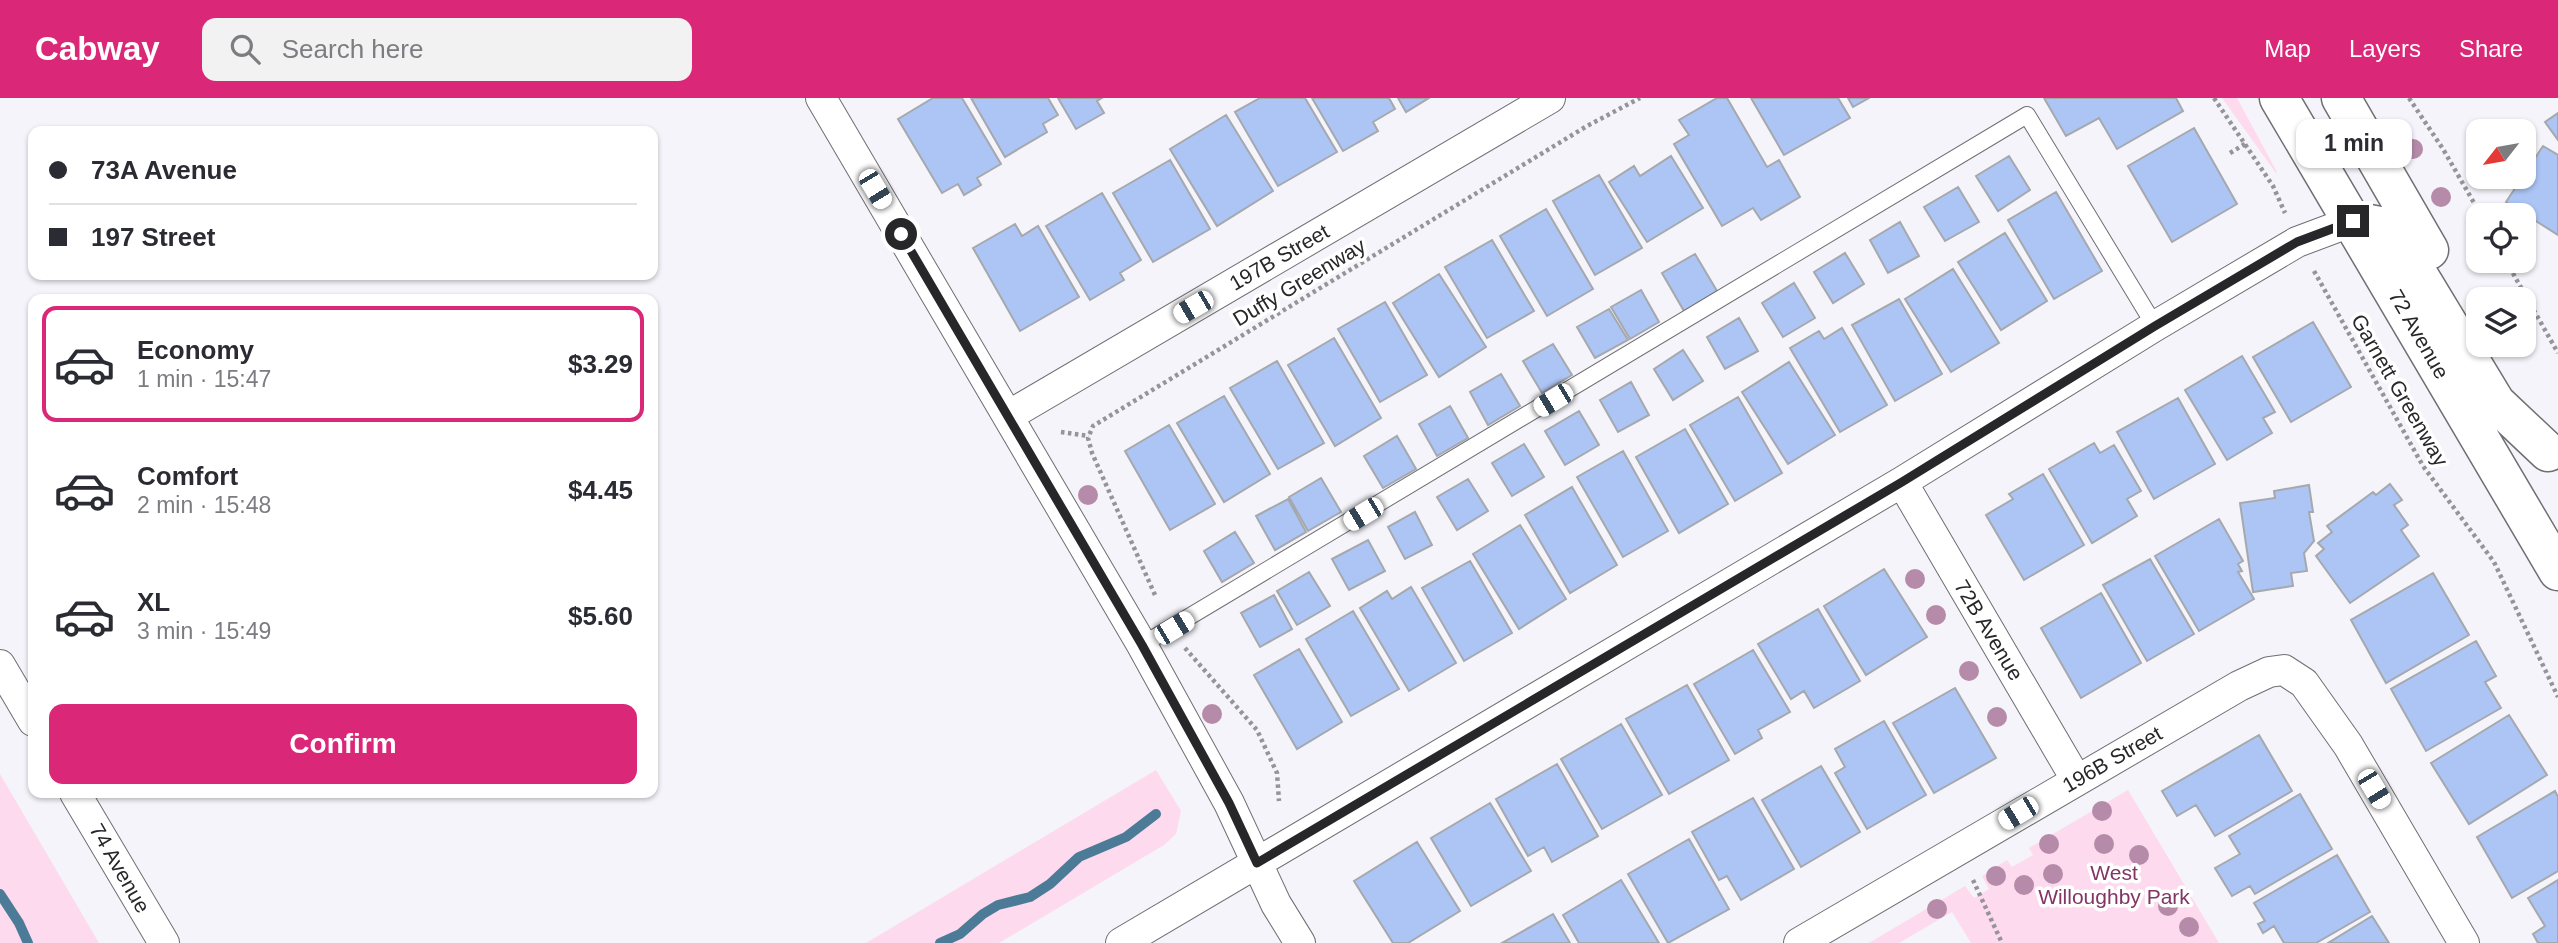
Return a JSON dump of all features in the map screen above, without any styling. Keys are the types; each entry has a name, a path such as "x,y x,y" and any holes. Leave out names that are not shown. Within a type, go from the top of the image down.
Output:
{"main road":[{"name":"72 Avenue","path":"2279,98 2558,571"},
{"path":"2340,98 2466,313"},
{"path":"2353,221 2390,228 2496,403 2553,460"},
{"path":"2492,357 2553,460"},
{"path":"2479,436 2558,525"}],"street":[{"path":"821,98 1142,645 1229,803 1276,904 1300,943"},
{"name":"197B Street","path":"1008,416 1550,98"},
{"path":"1121,943 1902,482 2297,242 2353,221"},
{"name":"72B Avenue","path":"1902,482 2076,779"},
{"path":"0,664 28,712"},
{"name":"196B Street","path":"1799,943 2239,686 2269,672 2284,670 2304,683 2348,746 2464,943"},
{"name":"74 Avenue","path":"78,798 164,943"}],"lane":[{"path":"1142,645 2027,115 2155,326"}],"path":[{"name":"Duffy Greenway","path":"1089,436 1093,426 1575,133 1640,98"},
{"name":"Garnett Greenway","path":"2214,98 2273,186 2297,242 2423,466 2494,562 2558,697"},
{"path":"2409,98 2474,203"},
{"path":"2230,153 2245,144"},
{"path":"2513,273 2558,352"},
{"path":"1061,432 1089,436 1092,453 1158,603 1185,647 1257,730 1277,773 1279,801"},
{"path":"1957,850 2002,943"}],"green space":[{"path":"2222,98 2237,98 2276,173"},
{"path":"1156,770 1181,811 1176,834 1164,845 999,943 866,943"},
{"path":"0,774 99,943 0,943"},
{"name":"West Willoughby Park","path":"2128,790 2219,943 1971,943 1952,912 1899,943 1869,943 1965,886 1974,898 1989,889 1982,876 2007,860 2012,867 2033,855 2029,848"}],"building":[{"path":"933,98 962,98 1001,164 977,178 981,185 964,195 958,184 942,193 898,119"},
{"path":"971,98 1048,98 1058,115 1043,124 1047,132 1005,157"},
{"path":"1058,98 1102,98 1097,101 1104,113 1076,129"},
{"path":"1260,98 1305,98 1337,152 1278,186 1235,112"},
{"path":"1312,98 1389,98 1395,109 1373,122 1378,131 1343,151"},
{"path":"1398,98 1429,98 1406,112"},
{"path":"1717,98 1727,98 1767,167 1779,160 1800,197 1761,220 1753,208 1722,226 1674,144 1689,135 1679,120"},
{"path":"1751,98 1838,98 1850,118 1784,155"},
{"path":"1848,98 1869,98 1853,107"},
{"path":"2044,98 2176,98 2183,111 2117,149 2099,118 2066,136"},
{"path":"2558,113 2558,140 2545,122"},
{"path":"1226,115 1273,191 1217,226 1170,149"},
{"path":"2194,128 2237,204 2172,242 2128,166"},
{"path":"2543,146 2558,155 2558,235 2536,221 2536,203 2506,202 2515,189 2536,189 2536,157"},
{"path":"1671,156 1703,208 1647,242 1609,182 1634,166 1640,176"},
{"path":"2009,156 2030,190 1998,211 1976,176"},
{"path":"1170,160 1210,229 1153,262 1113,193"},
{"path":"1599,175 1642,248 1595,275 1553,201"},
{"path":"1958,187 1979,222 1945,241 1924,207"},
{"path":"2056,192 2102,271 2054,299 2008,220"},
{"path":"1102,193 1141,260 1120,273 1124,280 1090,300 1046,226"},
{"path":"1546,209 1593,289 1547,316 1500,236"},
{"path":"1900,222 1919,256 1888,273 1870,240"},
{"path":"1015,224 1022,236 1038,226 1079,297 1020,331 973,248"},
{"path":"2005,233 2047,301 2001,330 1958,262"},
{"path":"1492,240 1534,311 1487,338 1445,267"},
{"path":"1845,253 1864,284 1833,303 1814,272"},
{"path":"1695,254 1717,291 1684,311 1662,273"},
{"path":"1953,269 1999,343 1951,372 1905,299"},
{"path":"1439,274 1486,347 1439,377 1393,303"},
{"path":"1794,283 1815,318 1783,337 1762,303"},
{"path":"1641,290 1659,322 1630,339 1611,307"},
{"path":"1899,299 1942,374 1895,401 1852,325"},
{"path":"1385,302 1427,375 1380,402 1338,329"},
{"path":"1609,309 1628,340 1595,358 1577,327"},
{"path":"1739,318 1758,351 1725,369 1707,337"},
{"path":"2313,322 2351,387 2291,422 2253,357"},
{"path":"1842,328 1887,405 1840,432 1790,348 1819,331 1824,339"},
{"path":"1334,338 1381,418 1335,446 1288,365"},
{"path":"1553,344 1572,375 1542,393 1523,361"},
{"path":"1683,350 1703,381 1673,400 1654,369"},
{"path":"2242,356 2275,412 2263,418 2272,433 2227,460 2185,390"},
{"path":"1277,361 1324,443 1278,469 1230,388"},
{"path":"1789,362 1835,435 1788,464 1742,392"},
{"path":"1501,374 1520,406 1488,425 1470,392"},
{"path":"1631,382 1649,415 1618,432 1600,400"},
{"path":"1224,396 1270,474 1224,502 1177,423"},
{"path":"1738,397 1782,473 1735,501 1690,425"},
{"path":"2178,398 2215,464 2154,499 2117,432"},
{"path":"1450,406 1468,438 1437,456 1419,424"},
{"path":"1579,411 1599,445 1565,465 1545,431"},
{"path":"1169,425 1215,504 1170,530 1125,451"},
{"path":"1685,429 1728,504 1679,533 1636,457"},
{"path":"1397,436 1416,469 1383,488 1364,456"},
{"path":"2094,443 2100,453 2114,445 2141,491 2127,499 2137,516 2092,543 2049,469"},
{"path":"1524,444 1544,477 1512,496 1492,463"},
{"path":"1623,451 1668,531 1623,557 1577,477"},
{"path":"2043,474 2084,545 2024,580 1986,515 2013,499 2009,494"},
{"path":"1321,478 1341,512 1308,531 1289,497"},
{"path":"1468,479 1488,511 1457,530 1437,497"},
{"path":"2390,484 2402,500 2394,505 2408,525 2401,530 2419,556 2350,603 2316,556 2324,549 2318,543 2332,532 2327,526 2373,492 2376,495"},
{"path":"2309,485 2313,512 2309,512 2314,541 2304,553 2307,571 2291,573 2293,586 2253,592 2240,503 2275,498 2274,491"},
{"path":"1572,487 1617,565 1570,593 1525,515"},
{"path":"1288,499 1306,532 1275,550 1256,516"},
{"path":"1415,512 1432,545 1405,559 1388,527"},
{"path":"2219,519 2243,561 2238,564 2242,571 2238,572 2254,599 2199,631 2155,556"},
{"path":"1520,525 1566,599 1519,629 1473,554"},
{"path":"1235,532 1254,563 1222,582 1204,551"},
{"path":"1368,540 1385,571 1349,590 1332,559"},
{"path":"2150,559 2194,634 2147,661 2103,585"},
{"path":"1470,561 1512,633 1464,661 1422,588"},
{"path":"1884,569 1927,637 1866,675 1824,606"},
{"path":"1309,572 1330,606 1297,625 1277,591"},
{"path":"2433,573 2469,635 2386,683 2351,620"},
{"path":"1411,587 1456,663 1409,691 1360,608 1387,591 1392,599"},
{"path":"2101,593 2141,663 2081,698 2041,628"},
{"path":"1274,595 1292,629 1260,647 1241,613"},
{"path":"1818,609 1860,681 1814,708 1804,691 1791,699 1758,644"},
{"path":"1353,611 1399,689 1351,716 1306,639"},
{"path":"2476,641 2496,676 2485,682 2501,708 2426,751 2391,689"},
{"path":"1299,649 1342,722 1297,749 1254,675"},
{"path":"1753,650 1790,712 1758,730 1762,738 1735,754 1694,684"},
{"path":"1687,685 1729,760 1669,794 1626,719"},
{"path":"1955,688 1996,758 1934,793 1893,723"},
{"path":"2509,715 2547,775 2469,824 2431,763"},
{"path":"1884,721 1926,795 1867,829 1835,773 1845,767 1835,749"},
{"path":"1621,724 1662,795 1602,829 1561,759"},
{"path":"2259,735 2292,791 2215,836 2196,805 2177,816 2162,791"},
{"path":"1557,764 1598,836 1552,862 1544,847 1528,856 1496,799"},
{"path":"1821,766 1860,832 1801,867 1762,800"},
{"path":"2555,791 2558,797 2558,871 2512,898 2477,837"},
{"path":"2300,794 2332,849 2255,894 2250,886 2232,896 2215,868 2240,854 2229,836"},
{"path":"1753,798 1794,869 1741,900 1727,876 1719,880 1692,832"},
{"path":"1490,803 1531,871 1471,906 1431,838"},
{"path":"1689,839 1729,909 1668,943 1628,874"},
{"path":"1417,842 1460,911 1408,943 1393,943 1354,881"},
{"path":"2337,855 2370,912 2316,943 2284,943 2274,926 2263,933 2258,924 2265,921 2254,903"},
{"path":"1621,880 1659,943 1579,943 1563,915"},
{"path":"2558,880 2558,943 2538,943 2533,934 2545,926 2528,898"},
{"path":"1553,914 1570,943 1502,943"},
{"path":"2372,916 2389,943 2328,943"}],"waterway":[{"path":"940,943 960,934 998,905 1030,897 1050,884 1079,857 1126,837 1156,814"},
{"path":"0,894 19,923 28,943"}],"route":[{"path":"901,234 1142,645 1229,803 1257,863 1902,482 2297,242 2353,221"}]}
